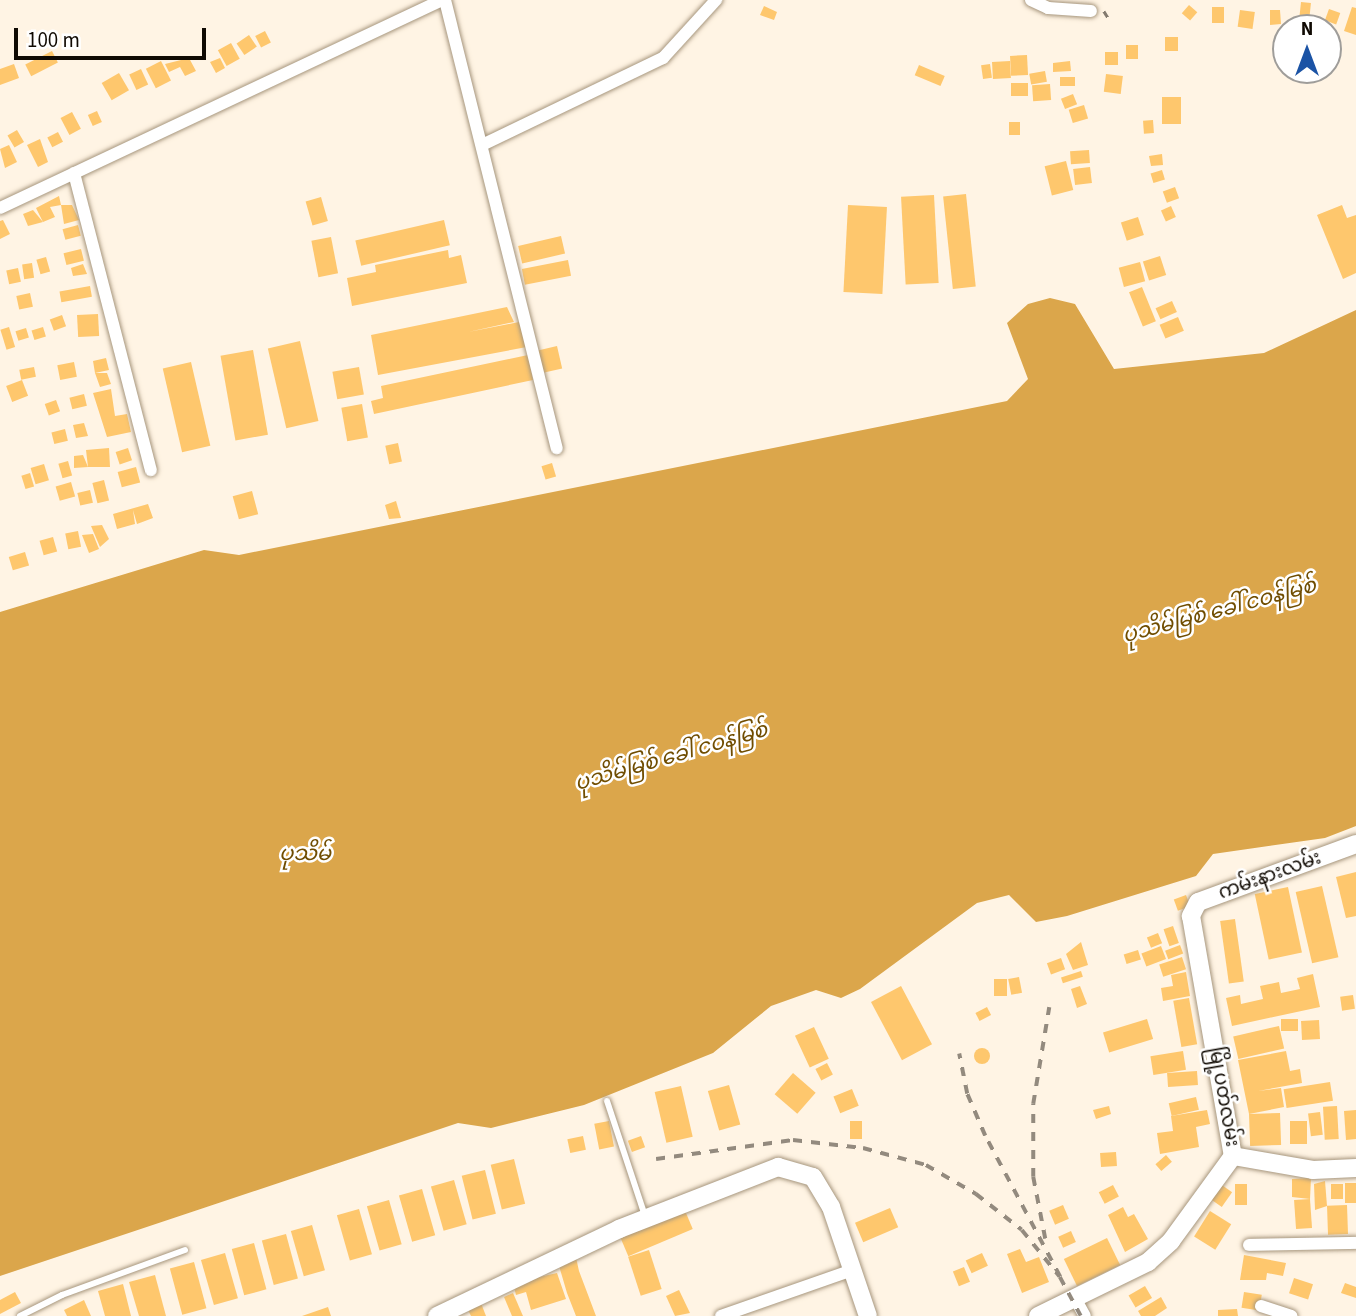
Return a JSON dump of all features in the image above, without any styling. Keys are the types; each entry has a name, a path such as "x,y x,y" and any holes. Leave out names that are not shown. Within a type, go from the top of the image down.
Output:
{"street":[{"path":"0,208 444,0 557,448"},
{"path":"482,145 663,58 716,0"},
{"path":"1031,0 1048,8 1091,11"},
{"path":"74,173 151,470"},
{"name":"ကမ်းနားလမ်း","path":"1191,916 1198,902 1356,844"},
{"name":"မြို့ပတ်လမ်း","path":"1191,916 1233,1156 1313,1170 1356,1168"},
{"path":"1038,1316 1080,1308 1156,1255 1233,1156"},
{"path":"437,1316 646,1218 778,1167 813,1177 831,1207 868,1316"},
{"path":"1249,1245 1356,1243"},
{"path":"721,1316 852,1270"},
{"path":"1261,1306 1291,1316"}],"lane":[{"path":"607,1101 646,1218"},
{"path":"20,1316 62,1295 185,1250"}],"water":[{"name":"ပုသိမ်","path":"1050,298 1075,304 1114,369 1264,353 1356,310 1356,826 1325,838 1213,854 1196,876 1067,916 1036,922 1009,895 977,903 860,989 841,998 816,990 771,1006 713,1053 584,1105 491,1128 458,1123 0,1276 0,612 204,550 239,555 1007,401 1028,379 1007,323 1028,304"}],"building":[{"path":"1301,2 1311,3 1310,14 1300,14"},
{"path":"1189,5 1197,12 1190,21 1182,13"},
{"path":"764,6 777,12 774,20 760,15"},
{"path":"1212,7 1224,7 1224,23 1212,23"},
{"path":"1352,7 1356,8 1356,35 1344,31"},
{"path":"1329,9 1340,14 1327,14"},
{"path":"1240,10 1255,12 1252,29 1238,27"},
{"path":"1270,10 1280,10 1280,14 1272,14 1270,25"},
{"path":"265,31 271,43 261,48 255,36"},
{"path":"249,35 257,47 244,55 237,43"},
{"path":"1165,37 1178,37 1178,51 1165,51"},
{"path":"231,43 240,59 227,66 218,50"},
{"path":"1126,45 1138,45 1138,59 1126,59"},
{"path":"52,51 58,63 31,76 25,65"},
{"path":"1105,52 1118,52 1118,65 1105,65"},
{"path":"1027,55 1028,75 1011,76 1010,56"},
{"path":"189,58 196,71 185,76 180,67 169,72 165,64"},
{"path":"220,58 225,68 216,73 210,62"},
{"path":"161,61 171,81 156,88 146,69"},
{"path":"1010,61 1011,78 993,79 992,62"},
{"path":"1070,61 1071,71 1053,72 1053,63"},
{"path":"14,64 19,78 0,85 0,69"},
{"path":"990,64 992,78 983,79 981,65"},
{"path":"919,65 945,76 940,86 915,75"},
{"path":"141,69 148,84 136,90 129,74"},
{"path":"1045,71 1047,82 1031,85 1029,74"},
{"path":"119,73 129,90 112,100 102,83"},
{"path":"1106,74 1123,76 1121,94 1104,92"},
{"path":"1060,77 1075,77 1075,86 1060,86"},
{"path":"1011,83 1028,83 1028,96 1011,96"},
{"path":"1050,84 1051,100 1033,101 1032,85"},
{"path":"1073,94 1077,104 1065,109 1061,99"},
{"path":"1162,97 1181,97 1181,124 1162,124"},
{"path":"1084,105 1088,118 1073,123 1069,110"},
{"path":"97,111 102,122 93,126 88,115"},
{"path":"72,112 81,129 69,135 61,118"},
{"path":"1153,120 1154,133 1144,134 1143,121"},
{"path":"1009,122 1020,122 1020,135 1009,135"},
{"path":"17,130 24,142 14,148 7,136"},
{"path":"58,132 63,142 52,147 47,137"},
{"path":"40,139 48,162 38,167 27,145"},
{"path":"9,145 17,162 5,168 0,149"},
{"path":"1089,150 1090,163 1071,164 1070,151"},
{"path":"1162,154 1163,165 1151,166 1149,156"},
{"path":"1066,161 1073,190 1052,195 1045,166"},
{"path":"1090,167 1092,183 1075,185 1073,169"},
{"path":"1162,170 1165,180 1153,183 1151,174"},
{"path":"1175,187 1179,198 1167,203 1163,191"},
{"path":"966,194 976,286 953,289 943,196"},
{"path":"934,195 939,283 906,285 901,197"},
{"path":"59,196 61,205 50,207 55,217 43,222 36,208"},
{"path":"321,197 328,221 313,225 306,201"},
{"path":"61,205 72,205 79,220 64,224"},
{"path":"848,205 887,207 882,294 843,292"},
{"path":"1342,205 1347,218 1356,215 1356,273 1343,279 1317,215"},
{"path":"1171,206 1176,217 1166,221 1161,210"},
{"path":"33,210 43,222 28,226 23,214"},
{"path":"1138,217 1144,235 1127,241 1121,223"},
{"path":"3,220 10,234 0,239 0,221"},
{"path":"444,220 450,245 361,266 355,240"},
{"path":"78,225 81,236 65,240 63,229"},
{"path":"561,236 565,254 522,263 518,246"},
{"path":"331,237 338,273 318,277 311,241"},
{"path":"81,249 84,261 66,265 64,253"},
{"path":"448,250 449,258 461,255 467,283 352,306 347,278 376,272 375,265"},
{"path":"1160,256 1166,275 1149,281 1143,262"},
{"path":"46,257 50,271 41,274 36,260"},
{"path":"568,260 571,276 525,285 522,269"},
{"path":"1140,262 1145,281 1124,287 1119,268"},
{"path":"32,263 34,278 24,279 22,264"},
{"path":"83,264 87,274 73,276 71,268"},
{"path":"18,268 21,282 9,284 6,270"},
{"path":"90,286 92,297 61,302 59,291"},
{"path":"1142,287 1156,321 1143,327 1129,292"},
{"path":"30,293 33,307 19,310 16,296"},
{"path":"1172,301 1177,312 1160,319 1156,308"},
{"path":"507,307 514,322 468,332 519,322 532,346 378,375 371,335"},
{"path":"98,314 99,336 78,337 77,315"},
{"path":"62,315 66,326 54,331 50,319"},
{"path":"1178,317 1184,331 1165,339 1160,325"},
{"path":"9,327 15,347 7,350 0,330"},
{"path":"43,327 46,337 34,340 32,331"},
{"path":"26,328 29,338 18,341 15,331"},
{"path":"300,341 318,421 286,428 268,348"},
{"path":"557,346 562,368 539,374 534,351"},
{"path":"253,350 268,435 235,440 221,356"},
{"path":"528,355 533,380 374,414 371,401 383,398 381,386"},
{"path":"106,358 109,370 95,373 93,361"},
{"path":"74,362 77,377 60,380 57,365"},
{"path":"191,362 210,446 182,452 163,369"},
{"path":"34,367 36,377 21,380 19,370"},
{"path":"359,367 364,395 337,399 332,372"},
{"path":"95,373 107,373 111,384 100,387"},
{"path":"22,380 28,396 12,402 6,386"},
{"path":"111,389 115,416 127,414 131,432 107,437 93,393"},
{"path":"84,394 87,406 72,409 69,398"},
{"path":"56,400 60,411 49,415 45,404"},
{"path":"362,404 368,437 347,441 341,408"},
{"path":"84,423 88,436 76,438 73,425"},
{"path":"65,429 68,441 54,444 51,432"},
{"path":"398,443 402,462 389,464 385,446"},
{"path":"109,448 110,467 88,467 86,450"},
{"path":"128,448 132,460 120,464 116,452"},
{"path":"83,455 88,467 74,468 74,456"},
{"path":"68,461 72,475 63,478 58,464"},
{"path":"552,463 556,476 546,480 541,466"},
{"path":"44,464 49,480 36,484 31,468"},
{"path":"136,467 140,482 122,487 118,472"},
{"path":"30,473 34,486 25,489 21,476"},
{"path":"104,480 109,500 97,503 92,483"},
{"path":"71,482 75,496 60,501 56,486"},
{"path":"90,490 93,503 80,506 77,493"},
{"path":"252,491 258,514 239,519 233,496"},
{"path":"396,501 401,518 389,519 385,505"},
{"path":"148,504 153,518 137,524 133,510 135,524 117,529 113,514"},
{"path":"102,525 109,539 100,547 91,526"},
{"path":"78,531 81,547 68,549 65,533"},
{"path":"93,534 99,549 89,553 82,535"},
{"path":"53,537 57,551 44,555 40,541"},
{"path":"25,552 29,565 13,570 9,557"},
{"path":"1356,872 1356,916 1346,918 1336,877"},
{"path":"1322,886 1338,957 1312,963 1296,892"},
{"path":"1288,887 1302,953 1269,960 1255,894"},
{"path":"1186,895 1190,906 1178,911 1174,899"},
{"path":"1235,919 1244,981 1229,983 1220,921"},
{"path":"1173,926 1179,943 1169,946 1164,929"},
{"path":"1158,933 1162,943 1151,948 1147,937"},
{"path":"1081,942 1088,965 1073,970 1066,954"},
{"path":"1180,945 1183,953 1168,959 1165,951"},
{"path":"1161,946 1166,959 1146,967 1141,954"},
{"path":"1138,950 1141,960 1127,964 1124,954"},
{"path":"1182,957 1186,969 1163,977 1159,964"},
{"path":"1061,958 1065,969 1051,974 1047,963"},
{"path":"1081,971 1083,977 1063,983 1061,977"},
{"path":"1186,972 1190,996 1163,1001 1161,988 1173,986 1171,975"},
{"path":"1313,974 1320,1007 1232,1026 1226,998 1240,995 1241,1004 1263,999 1260,986 1279,982 1281,993 1300,989 1297,978"},
{"path":"1019,977 1022,993 1011,995 1008,979"},
{"path":"994,979 1007,979 1007,996 994,996"},
{"path":"901,986 932,1044 902,1060 871,1002"},
{"path":"1080,986 1087,1004 1077,1008 1071,989"},
{"path":"1353,995 1355,1009 1342,1011 1340,997"},
{"path":"1189,998 1197,1044 1181,1047 1173,1001"},
{"path":"987,1007 991,1015 980,1021 975,1013"},
{"path":"1147,1019 1153,1039 1109,1053 1103,1032"},
{"path":"1281,1019 1298,1019 1298,1031 1281,1031"},
{"path":"1319,1020 1320,1039 1302,1040 1301,1021"},
{"path":"1279,1026 1284,1048 1238,1059 1233,1037"},
{"path":"814,1027 829,1059 810,1068 795,1036"},
{"path":"982,1048 990,1056 982,1064 974,1056"},
{"path":"1183,1051 1186,1070 1153,1075 1150,1056"},
{"path":"1286,1051 1290,1071 1300,1069 1302,1083 1258,1091 1281,1088 1284,1107 1249,1114 1238,1060"},
{"path":"827,1063 833,1075 821,1080 815,1069"},
{"path":"1197,1071 1198,1085 1168,1087 1167,1073"},
{"path":"793,1073 816,1093 797,1114 775,1094"},
{"path":"1330,1082 1333,1101 1287,1108 1284,1089"},
{"path":"729,1085 740,1124 719,1130 708,1091"},
{"path":"681,1086 693,1137 666,1143 655,1092"},
{"path":"852,1089 859,1106 840,1113 833,1096"},
{"path":"1196,1097 1199,1110 1172,1116 1169,1103"},
{"path":"1109,1106 1111,1114 1096,1119 1093,1110"},
{"path":"1337,1106 1339,1139 1325,1140 1323,1107"},
{"path":"1207,1110 1210,1124 1196,1127 1199,1147 1160,1154 1157,1133 1173,1131 1171,1116"},
{"path":"1356,1110 1356,1139 1346,1140 1344,1111"},
{"path":"1320,1112 1323,1135 1311,1136 1308,1113"},
{"path":"1280,1113 1281,1145 1250,1146 1249,1114"},
{"path":"609,1121 614,1147 599,1149 594,1124"},
{"path":"850,1121 862,1121 862,1139 850,1139"},
{"path":"1290,1121 1307,1121 1307,1144 1290,1144"},
{"path":"583,1136 586,1150 570,1153 567,1139"},
{"path":"641,1136 645,1147 632,1152 628,1141"},
{"path":"1116,1152 1117,1166 1101,1167 1100,1153"},
{"path":"1166,1155 1172,1162 1161,1171 1155,1164"},
{"path":"514,1159 525,1204 502,1209 491,1165"},
{"path":"485,1170 496,1214 473,1219 462,1176"},
{"path":"1311,1178 1310,1199 1292,1197 1292,1179"},
{"path":"454,1180 467,1224 444,1231 431,1187"},
{"path":"1325,1181 1327,1206 1315,1210 1314,1184"},
{"path":"1219,1183 1232,1192 1222,1207 1209,1198"},
{"path":"1345,1183 1356,1183 1356,1203 1345,1203"},
{"path":"1235,1184 1247,1184 1247,1205 1235,1205"},
{"path":"1331,1184 1343,1184 1343,1199 1331,1199"},
{"path":"1113,1185 1119,1197 1105,1204 1099,1192"},
{"path":"422,1189 435,1235 412,1242 399,1196"},
{"path":"1310,1199 1312,1228 1296,1229 1294,1200"},
{"path":"389,1200 402,1244 380,1251 367,1206"},
{"path":"1063,1205 1069,1219 1055,1225 1049,1211"},
{"path":"1347,1205 1348,1234 1328,1235 1327,1206"},
{"path":"683,1206 693,1229 628,1256 619,1233"},
{"path":"1123,1207 1128,1217 1134,1214 1148,1239 1125,1252 1108,1215"},
{"path":"890,1208 898,1227 863,1242 855,1223"},
{"path":"359,1209 372,1254 350,1261 337,1215"},
{"path":"1210,1211 1231,1224 1215,1250 1194,1236"},
{"path":"312,1225 325,1270 304,1276 291,1231"},
{"path":"1071,1231 1076,1242 1063,1248 1058,1237"},
{"path":"286,1234 298,1278 274,1285 262,1240"},
{"path":"1107,1238 1120,1265 1077,1286 1064,1259"},
{"path":"254,1243 266,1289 244,1295 232,1249"},
{"path":"1020,1249 1026,1262 1039,1257 1049,1282 1022,1293 1007,1254"},
{"path":"649,1250 662,1289 641,1296 628,1257"},
{"path":"225,1253 238,1298 214,1305 201,1260"},
{"path":"575,1253 596,1316 576,1316 567,1293 557,1259"},
{"path":"982,1253 988,1266 972,1273 966,1261"},
{"path":"1244,1255 1286,1263 1283,1276 1267,1273 1266,1280 1240,1280"},
{"path":"194,1262 206,1308 182,1315 170,1268"},
{"path":"964,1267 970,1282 959,1286 953,1271"},
{"path":"557,1273 566,1299 531,1310 526,1292 516,1295 513,1283"},
{"path":"155,1275 166,1316 139,1316 129,1282"},
{"path":"1294,1278 1313,1284 1308,1299 1289,1293"},
{"path":"1345,1283 1356,1287 1356,1298 1341,1293"},
{"path":"123,1284 131,1316 105,1316 98,1291"},
{"path":"1145,1286 1152,1298 1136,1308 1129,1296"},
{"path":"679,1290 690,1313 675,1316 666,1296"},
{"path":"15,1292 21,1303 0,1314 0,1300"},
{"path":"1244,1292 1262,1295 1259,1311 1241,1308"},
{"path":"513,1293 523,1316 512,1316 504,1297"},
{"path":"1161,1297 1167,1308 1155,1316 1141,1316 1138,1311"},
{"path":"479,1298 486,1316 471,1316 465,1304"},
{"path":"84,1300 91,1316 67,1316 64,1310"},
{"path":"328,1307 331,1316 302,1316"},
{"path":"1237,1309 1238,1316 1218,1316 1218,1310"}],"railway":[{"path":"1045,1239 1033,1177 1033,1104 1049,1007"},
{"path":"656,1159 793,1140 863,1148 926,1165 976,1194 1022,1230 1060,1277 985,1136 967,1094 959,1054"},
{"path":"1060,1277 1081,1316"}],"water label":[{"name":"ပုသိမ်မြစ် ခေါ် ငဝန်မြစ်","path":"1219,610"},
{"name":"ပုသိမ်မြစ် ခေါ် ငဝန်မြစ်","path":"671,756"}]}
